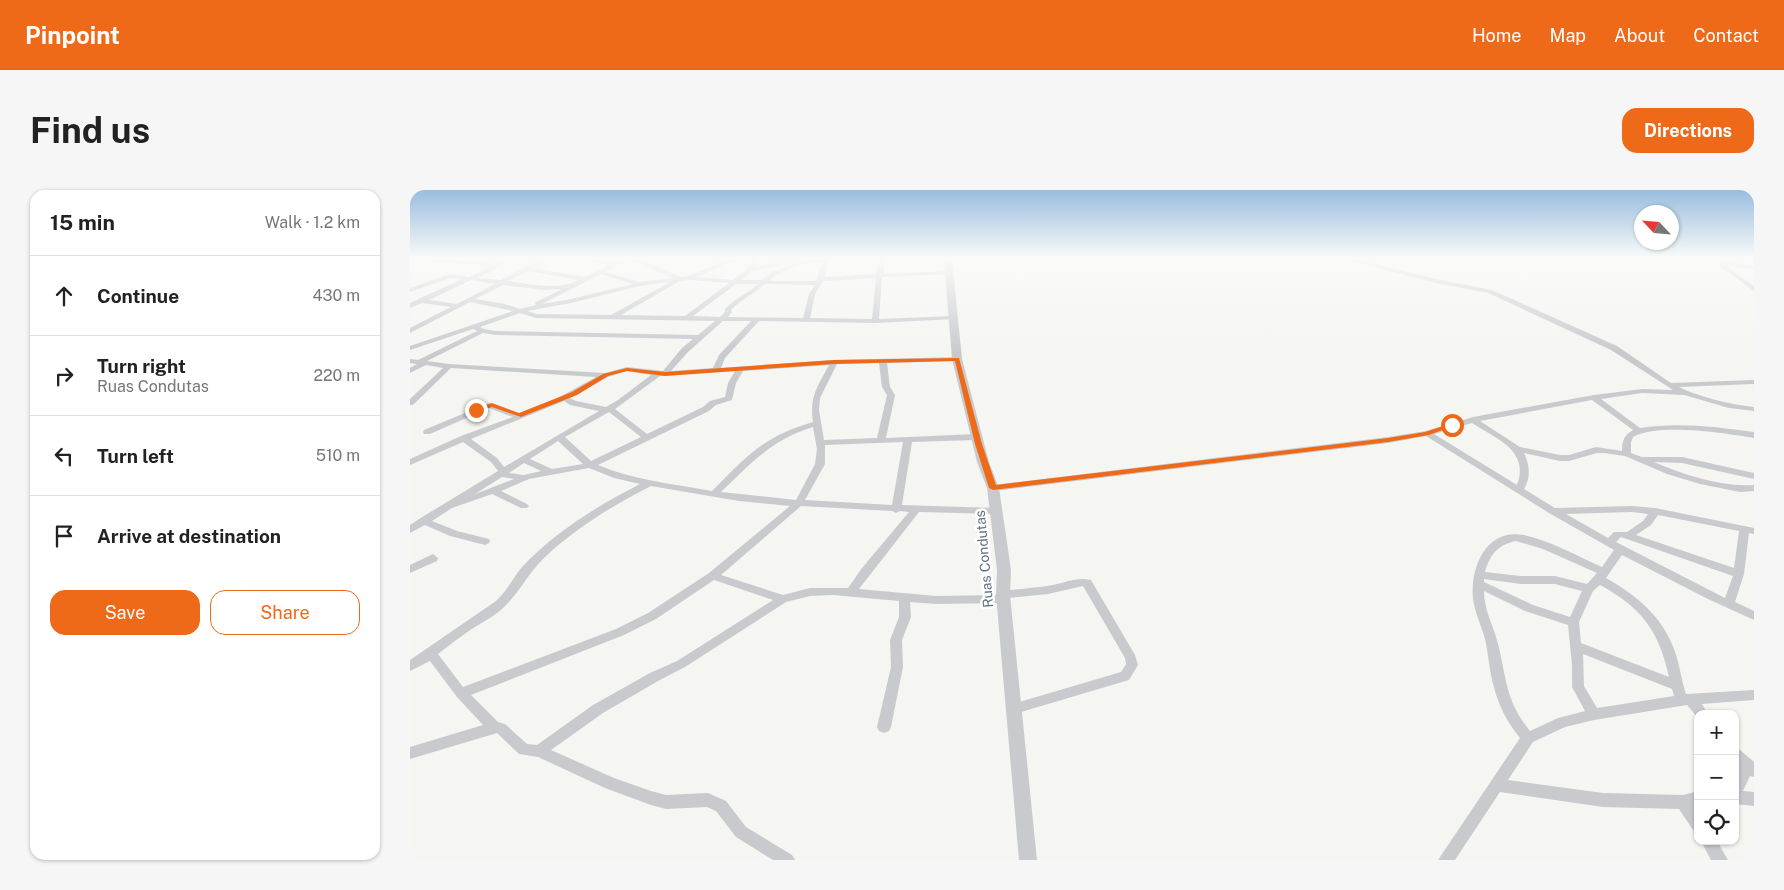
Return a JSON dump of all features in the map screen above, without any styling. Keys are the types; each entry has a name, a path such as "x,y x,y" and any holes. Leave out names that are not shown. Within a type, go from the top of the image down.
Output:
{"street":[{"path":"410,306 443,290"},
{"path":"410,331 487,290"},
{"path":"528,308 562,290"},
{"path":"410,348 528,308 614,290"},
{"path":"610,318 662,290"},
{"path":"688,317 722,290"},
{"path":"410,530 452,505 503,468 609,410 661,374 729,312 728,308 755,290"},
{"path":"806,322 814,290"},
{"path":"875,321 879,303 879,290"},
{"name":"Ruas Condutas","path":"951,290 957,359 976,437 993,488 1004,570 1003,597 1028,860"},
{"path":"1486,290 1614,348 1669,385 1685,393 1729,406 1754,409"},
{"path":"574,317 587,297"},
{"path":"470,300 536,316 610,318 688,317 806,322 954,318"},
{"path":"421,301 459,306"},
{"path":"716,371 722,357 756,320"},
{"path":"410,324 420,325"},
{"path":"473,326 482,331 701,337"},
{"path":"410,371 422,362 482,331"},
{"path":"410,462 564,398 585,388 605,375 627,369 661,374 834,362 957,359"},
{"path":"881,442 891,395 885,383 883,360"},
{"path":"410,361 449,366 605,375"},
{"path":"461,693 620,632 676,602 713,576 798,504 820,464 821,444 814,410 816,398 834,362"},
{"path":"410,403 449,366"},
{"path":"452,505 527,477 590,465 702,411 713,403 729,398 732,383 740,369"},
{"path":"1669,385 1754,382"},
{"path":"993,488 1388,440 1427,434 1473,420 1594,397 1642,391 1685,393"},
{"path":"1594,397 1639,431"},
{"path":"564,398 573,403 609,410 646,437"},
{"path":"427,432 489,405 519,416"},
{"path":"1473,420 1517,449 1560,458 1569,458 1596,450 1627,454 1700,481 1740,488 1754,488"},
{"path":"715,493 768,442 792,430 817,423"},
{"path":"1627,454 1628,438 1631,434 1639,431 1687,428 1754,435"},
{"path":"1427,434 1551,511 1621,549 1754,616"},
{"path":"558,437 590,465 617,476 650,484 798,504 836,504 896,510 996,511"},
{"path":"821,444 976,437"},
{"path":"464,438 478,446 503,468 508,477 527,477"},
{"path":"896,510 908,440"},
{"path":"1517,449 1526,474 1519,492"},
{"path":"522,459 550,472"},
{"path":"1639,459 1682,460 1754,476"},
{"path":"410,666 432,655 454,636 498,606 507,597 525,570 565,536 617,500 650,484"},
{"path":"493,491 524,506"},
{"path":"1551,511 1632,509 1655,511 1749,534 1729,604"},
{"path":"851,593 868,567 895,537 915,510"},
{"path":"1628,536 1648,523 1655,511"},
{"path":"423,521 454,534 485,541"},
{"path":"1610,542 1618,534 1628,536 1739,574"},
{"path":"1528,738 1508,714 1503,702 1490,638 1480,608 1480,580 1484,556 1492,545 1516,538 1534,542 1602,576 1642,608 1668,650 1675,685 1698,710"},
{"path":"1594,714 1578,687 1573,622 1589,588 1602,576 1621,549"},
{"path":"410,569 433,558"},
{"path":"713,576 783,598"},
{"path":"1480,580 1555,580 1589,588"},
{"path":"1480,580 1529,608 1573,622"},
{"path":"539,751 598,709 681,664 783,598 816,591 904,598 1003,597 1048,590 1081,582 1087,583 1130,658 1132,665 1125,676 1014,708"},
{"path":"884,727 897,667 896,640 905,617 904,598"},
{"path":"1576,646 1675,685"},
{"path":"432,655 461,693 494,727"},
{"path":"1446,860 1472,825 1528,738 1564,722 1594,714 1687,700 1754,695"},
{"path":"410,753 494,727 500,728 524,750 539,751 610,783 658,800 675,802 708,800 721,806 741,832 787,860"},
{"path":"1739,758 1754,771"},
{"path":"1739,761 1743,777 1739,784"},
{"path":"1496,785 1603,800 1683,802 1694,799"},
{"path":"1739,797 1754,799"},
{"path":"1683,802 1694,819"},
{"path":"1711,845 1720,860"}],"route":[{"path":"476,410 492,405 519,416 585,388 605,375 627,369 665,374 771,368 834,362 957,359 983,462 993,488 1388,440 1427,434 1452,425"}]}
